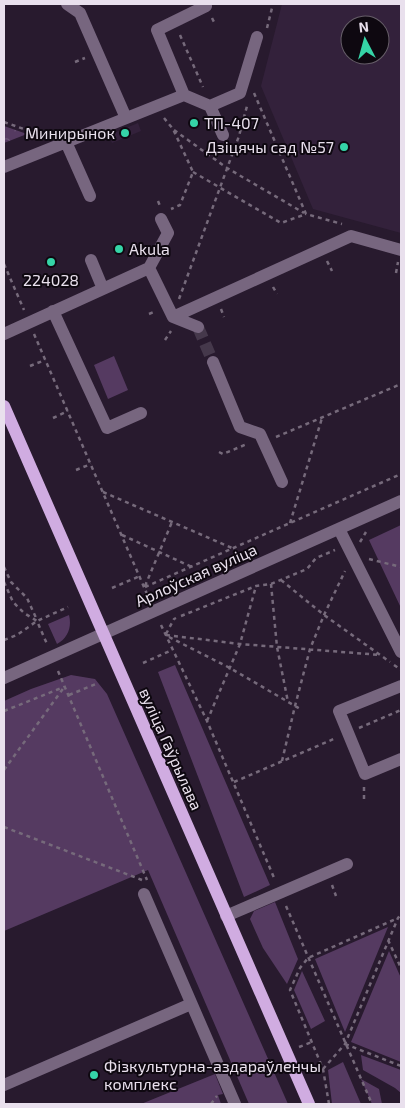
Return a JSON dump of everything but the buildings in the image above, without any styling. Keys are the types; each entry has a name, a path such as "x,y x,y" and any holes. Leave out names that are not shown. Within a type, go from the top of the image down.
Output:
{"main road":[{"name":"вуліца Гаўрылава","path":"4,406 309,1104"}],"street":[{"path":"67,4 80,14 126,118"},
{"path":"184,95 157,30 206,6"},
{"path":"4,167 184,95 208,101 240,93 262,33"},
{"path":"208,101 223,135"},
{"path":"66,142 90,196"},
{"path":"4,334 149,268 168,233 161,219"},
{"path":"173,316 351,236 400,255"},
{"path":"91,260 103,289"},
{"path":"149,268 173,316 198,328"},
{"path":"53,311 107,428 141,413"},
{"path":"213,362 240,427 260,434 258,442 282,482"},
{"name":"Арлоўская вуліца","path":"4,678 401,501"},
{"path":"339,529 401,652"},
{"path":"401,686 339,711 364,774 401,759"},
{"path":"226,916 347,864"},
{"path":"146,888 191,1004 235,1104"},
{"path":"4,1085 191,1004"}],"path":[{"path":"262,33 273,4"},
{"path":"178,31 208,101"},
{"path":"250,95 252,87 306,214"},
{"path":"173,316 239,136 248,103"},
{"path":"157,116 164,118 173,129 193,172 281,223 306,214"},
{"path":"4,122 38,134"},
{"path":"173,129 227,168 306,214 344,224"},
{"path":"171,209 180,205 193,172"},
{"path":"396,273 400,255"},
{"path":"326,258 332,271"},
{"path":"4,264 147,594"},
{"path":"271,283 277,294"},
{"path":"30,366 46,360"},
{"path":"219,452 223,454 258,442 322,418 401,384"},
{"path":"52,418 68,411"},
{"path":"290,523 322,418"},
{"path":"76,470 91,464"},
{"path":"144,587 401,474"},
{"path":"104,492 232,548"},
{"path":"144,587 172,522"},
{"path":"282,761 310,650 353,554 368,530"},
{"path":"122,535 192,566"},
{"path":"166,635 174,619 256,586 271,584 307,569 316,558 340,548 353,554 401,567"},
{"path":"4,567 11,582 27,598 47,644"},
{"path":"112,588 140,576"},
{"path":"281,580 324,616 401,670"},
{"path":"4,582 13,602 24,614 37,621"},
{"path":"271,584 277,647 288,702"},
{"path":"207,721 240,644 256,586"},
{"path":"4,640 17,635 37,621 68,607"},
{"path":"161,625 234,782 372,1104"},
{"path":"166,635 240,644 381,655"},
{"path":"166,635 230,668 302,710"},
{"path":"143,663 172,650"},
{"path":"58,671 69,695 96,684"},
{"path":"4,711 65,686"},
{"path":"4,770 65,686"},
{"path":"234,782 401,710"},
{"path":"364,786 364,801"},
{"path":"4,827 146,888"},
{"path":"331,883 336,896"},
{"path":"323,1069 346,1044 388,940 401,914"},
{"path":"328,1104 323,1069 290,990 300,968 308,958 398,918"},
{"path":"388,940 401,968"},
{"path":"346,1044 401,1066"}],"shaded area":[{"name":"Дзіцячы сад №57","path":"282,4 401,4 401,233 313,209 261,86"},
{"name":"Минирынок","path":"138,123 141,131 112,143 109,135"}],"green space":[{"path":"4,126 27,134 4,143"},
{"path":"114,356 128,390 108,399 94,365"},
{"path":"401,525 401,608 369,540"},
{"path":"69,615 70,624 68,632 64,639 57,644 48,624"},
{"path":"175,665 270,885 244,897 158,672"},
{"path":"71,675 95,679 107,694 288,1104 249,1104 148,870 4,931 4,701"},
{"path":"275,902 298,959 287,984 263,948 250,919 254,911"},
{"path":"388,927 345,1032 315,959"},
{"path":"389,951 401,978 401,1062 351,1042"},
{"path":"302,971 325,1021 311,1029 294,990"},
{"path":"361,1055 401,1070 401,1093 363,1070"},
{"path":"343,1062 361,1104 332,1104 328,1070"},
{"path":"215,1074 223,1094 218,1095 221,1104 141,1104"},
{"path":"361,1079 379,1089 382,1104 372,1104"}],"tunnel":[{"path":"198,327 213,362"}],"place":[{"name":"ТП-407","path":"194,123"},
{"name":"Минирынок","path":"125,133"},
{"name":"Дзіцячы сад №57","path":"344,147"},
{"name":"Akula","path":"119,249"},
{"name":"224028","path":"51,262"},
{"name":"Фізкультурна-аздараўленчы комплекс","path":"94,1075"}]}
